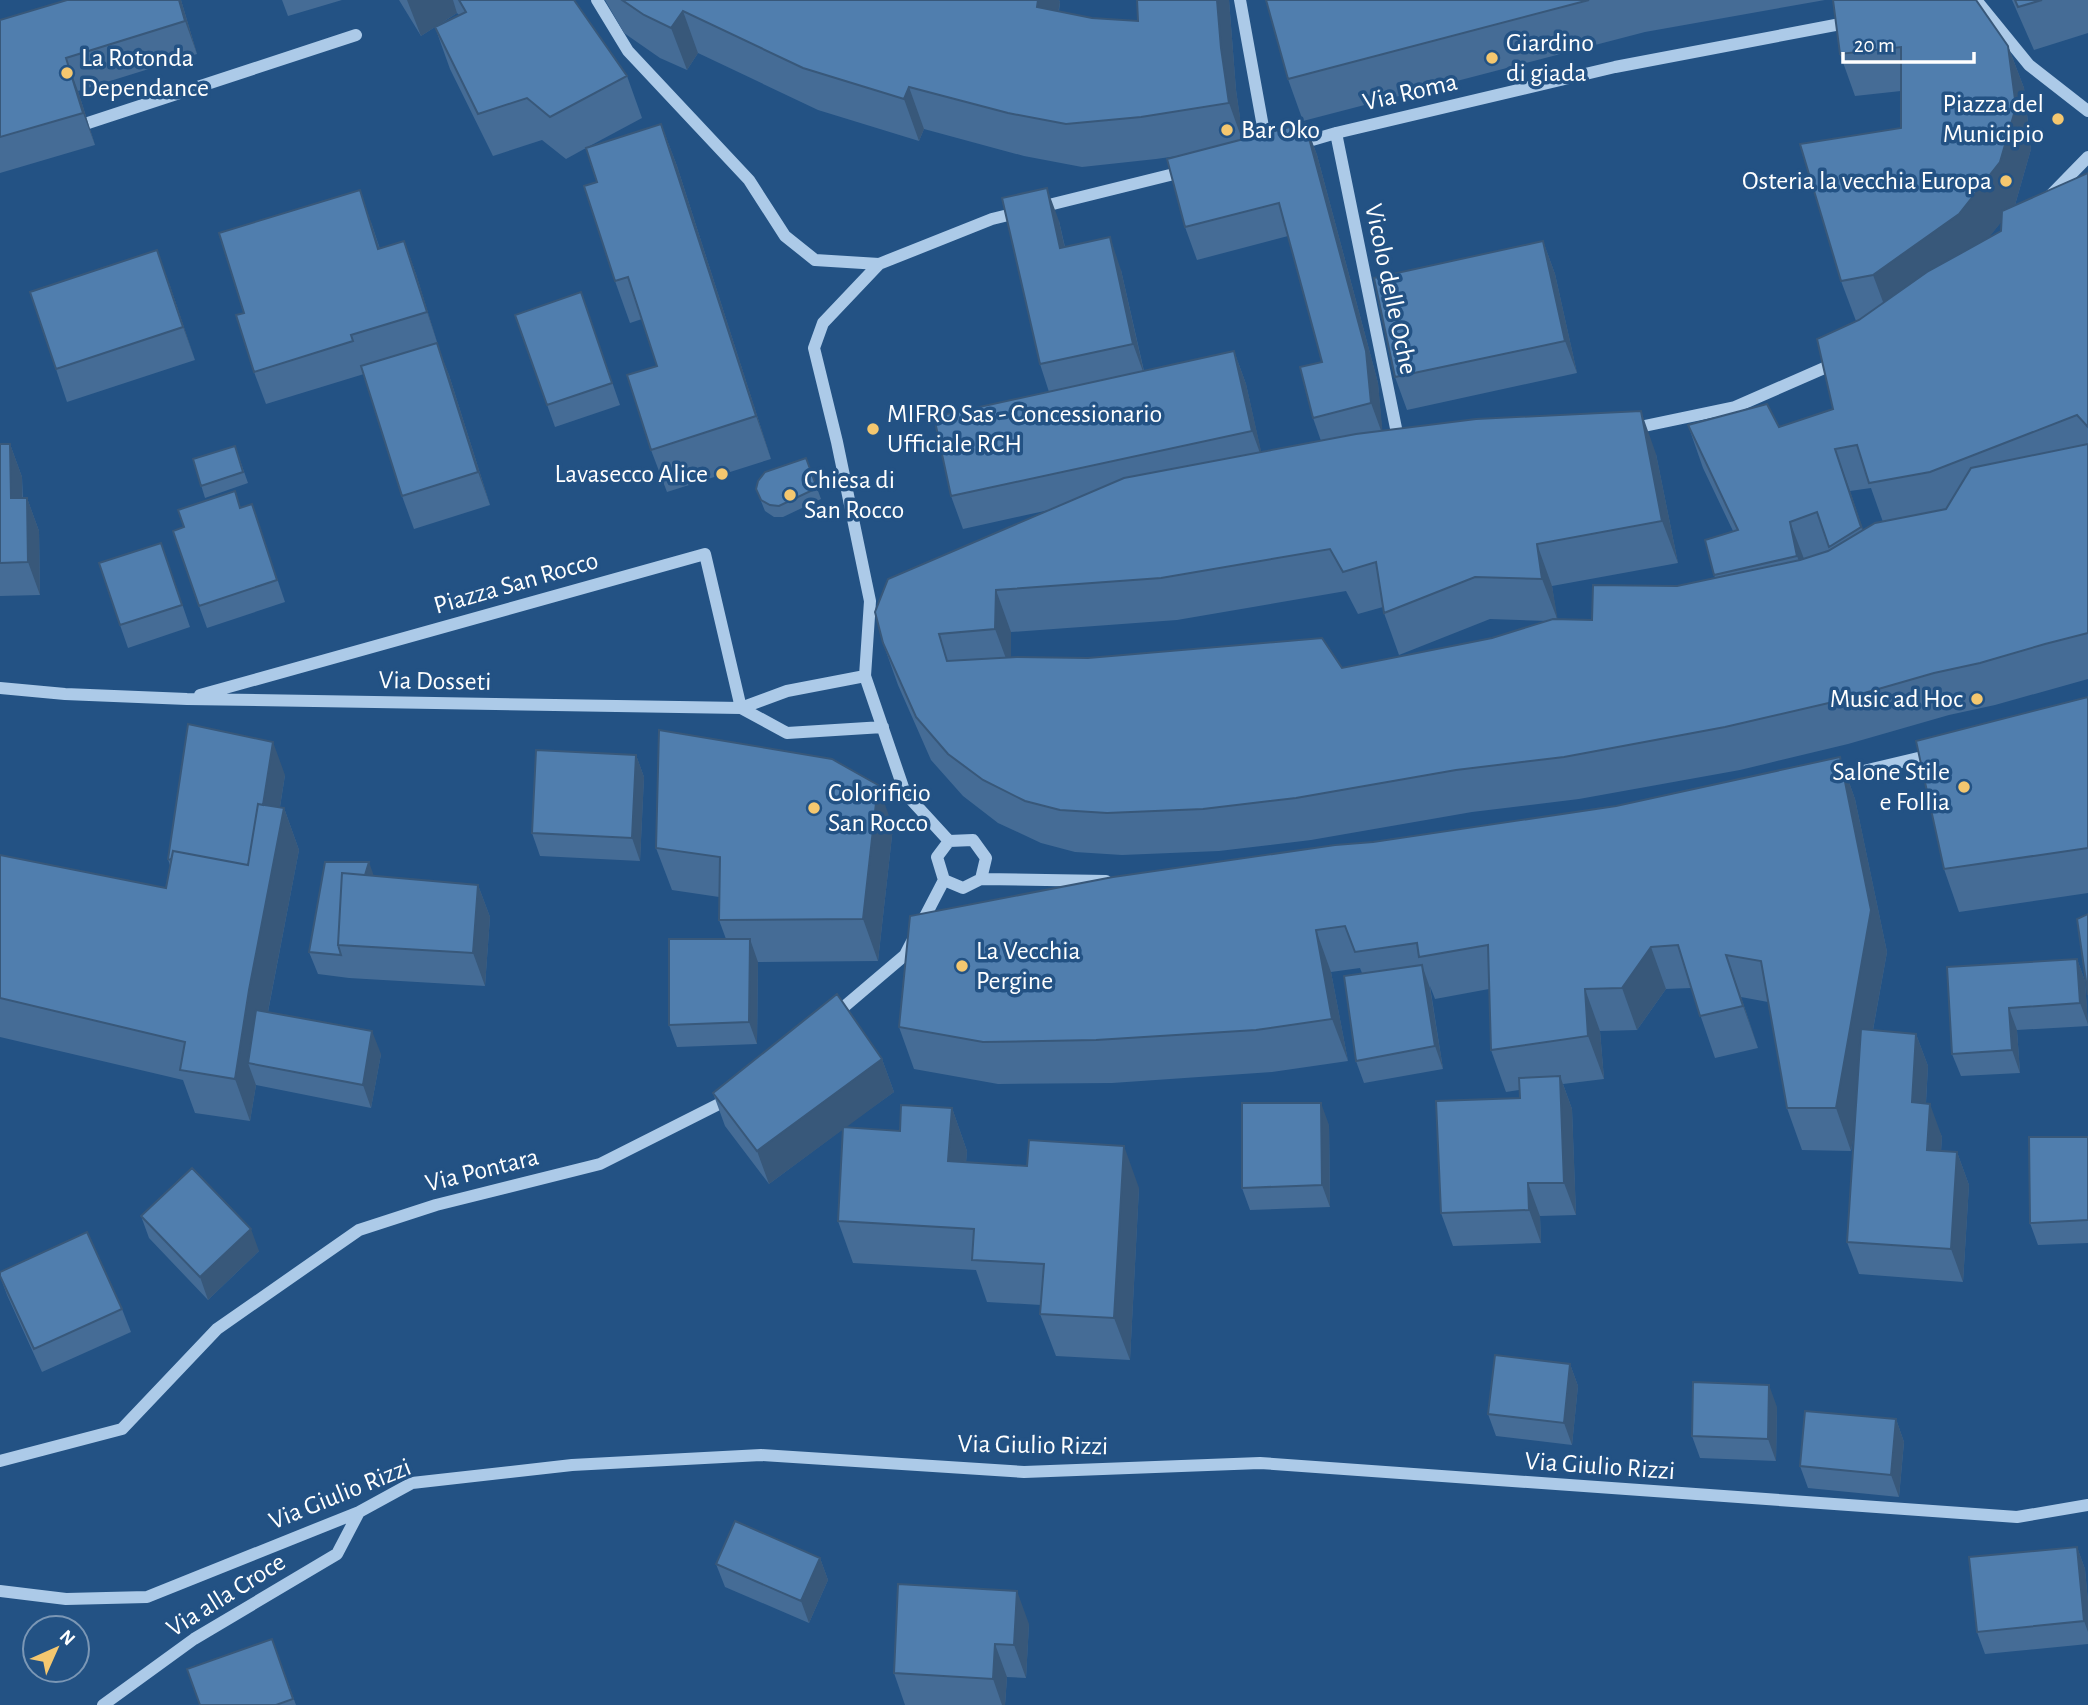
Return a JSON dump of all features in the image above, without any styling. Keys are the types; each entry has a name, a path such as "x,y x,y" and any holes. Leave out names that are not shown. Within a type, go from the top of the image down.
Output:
{"street":[{"path":"597,0 628,51 749,180 785,236 815,260 879,264"},
{"name":"Via Roma","path":"1240,0 1261,155 1336,133 1615,67 1870,19"},
{"path":"1972,1 2029,65 2088,111"},
{"path":"88,123 356,35"},
{"name":"Vicolo delle Oche","path":"1336,133 1395,455 1415,452"},
{"path":"2042,203 2088,156"},
{"path":"981,879 986,858 974,840 949,841 905,793 865,676 875,598 814,348 823,323 879,264 992,219 1129,183 1205,167"},
{"path":"1619,431 1735,407 1856,354"},
{"name":"Piazza San Rocco","path":"187,699 705,554 741,708"},
{"name":"Via Dosseti","path":"0,688 65,694 187,699 741,708 787,691 865,676"},
{"path":"741,708 787,733 883,727"},
{"path":"1812,783 1944,752"},
{"path":"826,1022 905,955 944,880 937,857 949,841"},
{"path":"944,880 963,887 981,879 1080,882 1121,880"},
{"name":"Via Pontara","path":"0,1461 122,1429 217,1329 359,1230 436,1205 600,1164 719,1104 741,1087"},
{"name":"Via Giulio Rizzi","path":"0,1591 66,1599 147,1597 359,1512 412,1483 572,1465 761,1455 1024,1472 1260,1463 2017,1517 2088,1506"},
{"name":"Via alla Croce","path":"103,1705 194,1639 337,1554 359,1512"}],"building":[{"path":"67,0 179,0 185,21 66,58 83,113 0,137 0,20"},
{"path":"459,0 574,0 627,76 550,117 527,98 478,114 435,27 466,12"},
{"path":"622,0 1038,0 1037,7 1092,18 1138,21 1137,0 1217,0 1229,103 1141,117 1066,124 1008,113 909,87 904,99 803,68 683,11 671,28 644,15"},
{"path":"1266,0 1589,0 1288,79"},
{"path":"1833,0 1976,0 2008,46 2016,107 2000,162 1959,214 1873,275 1841,281 1800,144 1901,128 1901,47 1840,54"},
{"path":"2015,0 2042,0 2018,7"},
{"path":"1305,123 1366,351 1371,403 1313,418 1300,367 1322,362 1279,203 1185,227 1167,159"},
{"path":"661,124 756,416 651,450 627,375 657,366 628,277 615,281 584,186 597,182 586,148"},
{"path":"2088,173 2088,427 2077,415 1930,472 1869,483 1857,445 1835,449 1861,527 1829,547 1817,512 1790,522 1797,556 1714,575 1705,540 1738,530 1688,425 1767,404 1779,427 1833,409 1817,339 1859,320 1927,272 2001,231 2002,211"},
{"path":"1047,188 1060,248 1110,237 1133,344 1040,364 1002,198"},
{"path":"360,190 378,249 404,241 427,312 351,335 353,341 254,372 236,315 244,313 219,233"},
{"path":"1543,241 1565,341 1395,377 1374,278"},
{"path":"157,250 183,327 56,369 30,292"},
{"path":"581,292 612,383 547,405 515,315"},
{"path":"437,343 478,472 402,496 361,366"},
{"path":"1234,351 1252,431 951,496 934,417"},
{"path":"1641,411 1662,521 1537,544 1542,579 1475,577 1384,613 1376,562 1343,572 1330,549 1161,578 996,590 995,629 939,634 947,661 1017,657 1088,658 1322,638 1342,668 1492,638 1553,619 1592,620 1593,585 1677,586 1800,560 1828,551 1875,523 1946,509 1971,468 2088,444 2088,633 1833,702 1725,727 1564,757 1456,770 1296,798 1203,809 1107,813 1060,810 1025,801 983,780 948,754 916,717 883,643 875,612 888,579 1124,478 1356,434 1476,419"},
{"path":"0,444 10,444 11,498 27,498 28,562 0,563"},
{"path":"235,446 243,472 201,486 193,459"},
{"name":"Chiesa di San Rocco","path":"806,458 817,488 779,506 761,500 756,489 765,472"},
{"path":"235,491 240,508 252,504 277,580 199,606 173,531 184,527 178,510"},
{"path":"161,543 182,605 120,625 99,563"},
{"path":"2088,697 2088,848 1944,869 1916,741"},
{"path":"188,724 273,742 263,805 258,804 248,865 173,851 171,860 168,859"},
{"path":"659,730 832,759 878,785 863,919 719,920 720,857 656,848"},
{"path":"536,750 636,755 632,838 532,833"},
{"path":"1840,757 1871,910 1836,1108 1787,1108 1761,961 1726,955 1743,1006 1700,1016 1678,945 1651,947 1622,988 1585,989 1588,1036 1491,1050 1488,945 1419,957 1417,943 1355,952 1345,926 1316,930 1332,1019 1256,1030 1096,1040 983,1042 899,1027 910,916 1113,877 1616,806"},
{"path":"258,804 284,808 235,1079 180,1070 185,1042 0,998 0,855 166,888 173,851 248,865"},
{"path":"325,862 369,862 365,875 342,873 338,945 341,955 309,952"},
{"path":"342,873 478,885 473,953 338,945"},
{"path":"2088,914 2088,995 2077,919"},
{"path":"669,939 750,939 749,1022 669,1025"},
{"path":"2077,959 2080,1003 2009,1008 2012,1050 1952,1054 1947,967"},
{"path":"1422,965 1435,1046 1356,1061 1344,976"},
{"path":"837,994 882,1059 757,1151 713,1093"},
{"path":"256,1010 372,1031 363,1085 248,1063"},
{"path":"1861,1029 1916,1034 1912,1102 1930,1104 1927,1150 1957,1152 1951,1249 1847,1242"},
{"path":"1560,1076 1564,1183 1528,1183 1529,1210 1441,1213 1436,1101 1520,1098 1519,1078"},
{"path":"1242,1103 1321,1103 1322,1185 1242,1188"},
{"path":"901,1105 952,1108 948,1161 1027,1166 1029,1140 1124,1146 1114,1318 1040,1314 1044,1264 972,1260 974,1229 838,1221 843,1127 900,1131"},
{"path":"2029,1137 2088,1137 2088,1220 2030,1223"},
{"path":"192,1168 251,1229 200,1277 141,1216"},
{"path":"87,1232 122,1309 34,1349 0,1272"},
{"path":"1495,1355 1570,1364 1564,1423 1488,1414"},
{"path":"1693,1382 1769,1385 1768,1439 1692,1436"},
{"path":"1805,1411 1896,1419 1891,1475 1800,1466"},
{"path":"735,1521 820,1558 801,1601 716,1564"},
{"path":"2077,1547 2084,1621 1977,1632 1969,1557"},
{"path":"898,1584 1017,1591 1014,1645 995,1644 993,1679 894,1673"},
{"path":"272,1639 293,1699 276,1705 200,1705 187,1669"}],"place":[{"name":"Giardino di giada","path":"1492,58"},
{"name":"La Rotonda Dependance","path":"67,73"},
{"name":"Piazza del Municipio","path":"2058,119"},
{"name":"Bar Oko","path":"1227,130"},
{"name":"Osteria la vecchia Europa","path":"2006,181"},
{"name":"MIFRO Sas - Concessionario Ufficiale RCH","path":"873,429"},
{"name":"Lavasecco Alice","path":"722,474"},
{"name":"Chiesa di San Rocco","path":"790,495"},
{"name":"Music ad Hoc","path":"1977,699"},
{"name":"Salone Stile e Follia","path":"1964,787"},
{"name":"Colorificio San Rocco","path":"814,808"},
{"name":"La Vecchia Pergine","path":"962,966"}]}
